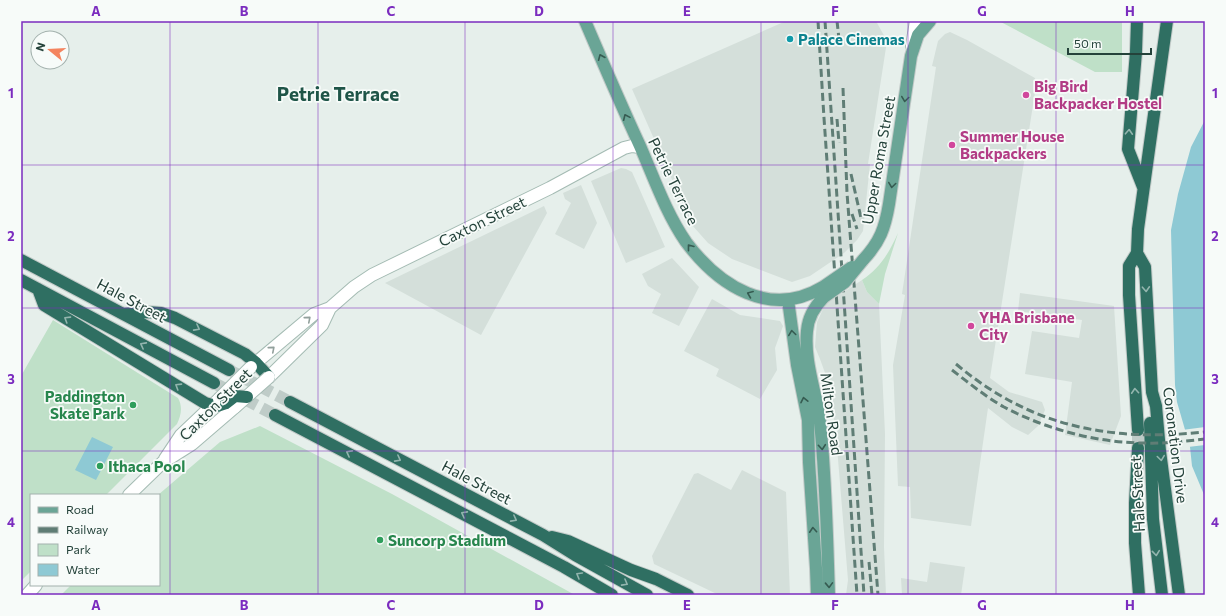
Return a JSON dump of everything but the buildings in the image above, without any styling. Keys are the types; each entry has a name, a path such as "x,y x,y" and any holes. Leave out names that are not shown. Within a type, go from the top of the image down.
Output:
{"highway":[{"path":"1137,21 1128,149 1144,188"},
{"path":"1138,430 1128,266 1136,252 1167,21"},
{"name":"Coronation Drive","path":"1136,252 1145,267 1152,392 1156,406 1160,451 1179,595"},
{"name":"Hale Street","path":"21,260 229,370"},
{"path":"21,280 214,383"},
{"path":"38,289 44,305 174,383 199,400 223,404 236,396 247,397"},
{"path":"124,314 146,312 161,313 175,318 245,354 254,365 269,377"},
{"name":"Hale Street","path":"1152,392 1149,408 1153,519 1161,591"},
{"name":"Hale Street","path":"290,402 543,535 646,595"},
{"path":"275,415 564,567 612,595"},
{"path":"1138,448 1135,510 1139,595"},
{"path":"543,535 568,541 631,570 656,579 688,595"},
{"path":"639,566 656,579"}],"main road":[{"name":"Petrie Terrace","path":"585,21 672,218 686,241 705,264 722,279 746,293 767,300 788,300"},
{"name":"Upper Roma Street","path":"863,260 880,239 886,218 916,21"},
{"path":"910,60 918,35 930,21"},
{"name":"Caxton Street","path":"162,463 192,444 254,365 314,314 330,308 363,280 550,188 624,148 632,146 640,148"},
{"name":"Milton Road","path":"829,595 825,492 820,421 806,348 807,329 809,318 824,292 845,282 863,260"},
{"path":"788,300 824,292"},
{"name":"Milton Road","path":"788,300 797,365 808,420 817,595"},
{"name":"Caxton Street","path":"247,397 322,325 330,308"},
{"name":"Caxton Street","path":"130,494 162,463 181,435 223,404"},
{"path":"27,595 35,586"}],"shaded area":[{"path":"786,21 876,21 887,41 868,164 870,164 863,231 857,240 844,253 810,276 792,282 732,259 708,243 692,225 632,89"},
{"path":"950,32 1035,78 1036,86 990,378 1009,392 1042,402 1045,410 1038,426 1028,435 1012,427 988,408 971,526 911,518 910,487 898,486 893,365 905,295 902,294 936,67 932,66 938,41 945,34"},
{"path":"621,168 632,172 665,247 626,263 591,181"},
{"path":"581,185 597,223 584,249 555,234 571,203 565,199 563,193"},
{"path":"544,206 547,213 481,335 385,283"},
{"path":"672,258 699,287 679,326 652,313 661,294 648,286 642,274"},
{"path":"862,280 867,292 879,304 885,434 884,547 886,595 846,595 848,580 836,435 829,384 815,347 817,322 824,307 830,301"},
{"path":"1020,293 1114,306 1121,416 1110,445 1065,435 1072,382 1025,374 1032,331 1079,338 1082,320 1018,311"},
{"path":"712,299 740,315 780,321 783,326 775,348 777,370 760,399 716,376 719,369 684,351"},
{"path":"742,470 786,492 790,595 719,595 654,564 652,556 694,474 698,473 731,490"},
{"path":"930,562 965,567 961,595 902,595 901,578 927,582"}],"green space":[{"path":"999,21 1122,21 1122,72 1095,72"},
{"path":"898,233 885,274 879,304 867,292 862,280 883,260"},
{"path":"53,320 178,398 181,405 181,411 177,424 107,494 30,494 30,572 21,581 21,376"},
{"path":"260,426 392,494 575,595 61,595 70,586 160,586 159,494 220,442"}],"water":[{"path":"1205,120 1205,497 1192,466 1190,447 1177,402 1175,385 1171,230 1178,194 1191,147"},
{"path":"92,437 113,447 96,480 75,470"}],"pier":[{"path":"1205,427 1205,445 1188,447 1182,430"}],"tunnel":[{"path":"229,370 290,402"},
{"path":"214,383 275,415"},
{"path":"1138,430 1138,448"}],"railway":[{"path":"818,21 857,595"},
{"path":"825,21 864,595"},
{"path":"837,21 839,39"},
{"path":"843,88 847,193 878,595"},
{"path":"837,119 839,143"},
{"path":"851,174 861,218"},
{"path":"852,214 857,229"},
{"path":"956,364 984,385 1013,403 1043,416 1073,425 1104,431 1137,434 1170,435 1205,432"},
{"path":"952,370 1004,407 1037,422 1072,433 1126,442 1160,443 1205,439"},
{"path":"869,562 872,595"}],"place":[{"name":"Palace Cinemas","path":"790,39"},
{"name":"Big Bird Backpacker Hostel","path":"1026,95"},
{"name":"Summer House Backpackers","path":"952,145"},
{"name":"YHA Brisbane City","path":"971,326"},
{"name":"Paddington Skate Park","path":"133,405"},
{"name":"Ithaca Pool","path":"100,466"},
{"name":"Suncorp Stadium","path":"380,540"}],"district":[{"name":"Petrie Terrace","path":"338,93"}]}
